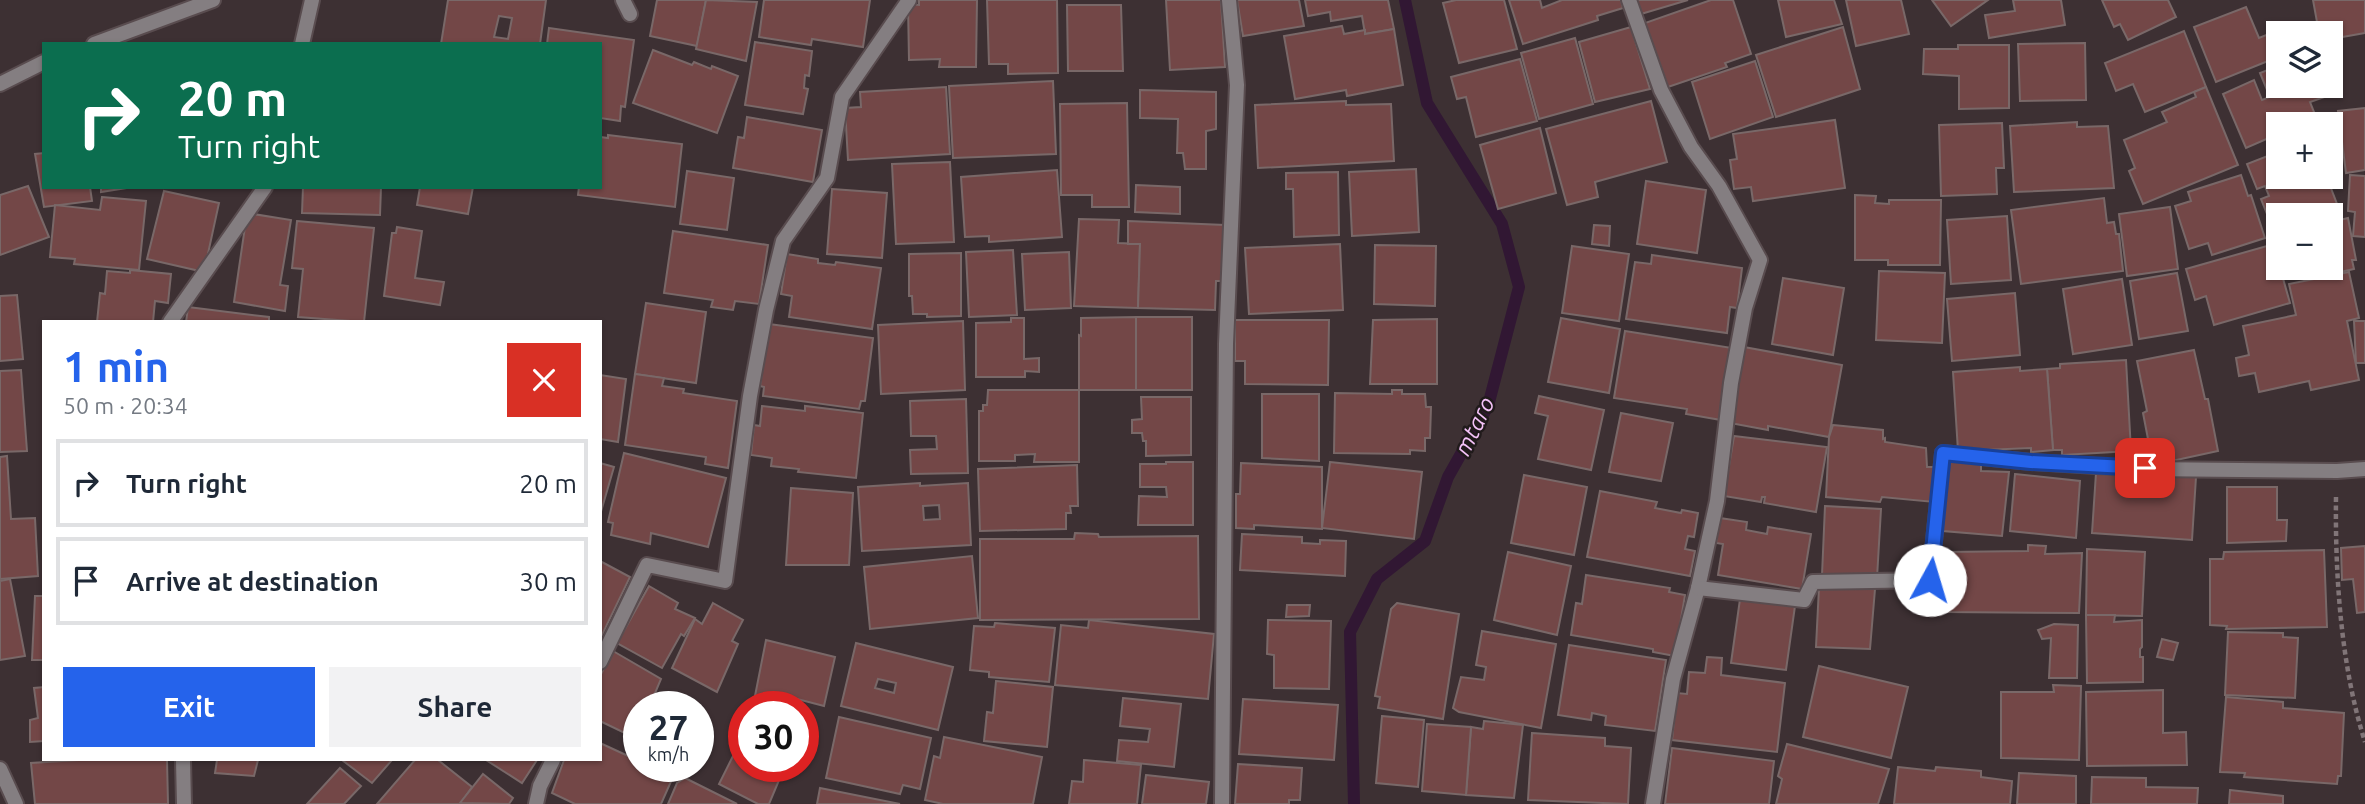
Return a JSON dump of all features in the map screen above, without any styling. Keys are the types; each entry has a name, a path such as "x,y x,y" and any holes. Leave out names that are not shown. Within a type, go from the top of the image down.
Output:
{"street":[{"path":"99,42 213,0"},
{"path":"302,42 312,0"},
{"path":"623,0 630,14"},
{"path":"602,658 647,565 725,580 750,396 766,310 783,241 827,178 842,97 909,0"},
{"path":"1222,804 1226,344 1237,85 1229,0"},
{"path":"1629,0 1661,90 1691,147 1719,186 1760,260 1745,308 1733,371 1717,500 1698,588 1673,679 1653,804"},
{"path":"0,84 42,63"},
{"path":"171,320 264,189"},
{"path":"1698,588 1804,600 1813,582 1930,580 1943,453 2031,462 2145,468 2337,471 2365,469"},
{"path":"183,761 184,804"},
{"path":"536,804 540,786 553,761"},
{"path":"0,769 16,804"}],"path":[{"path":"2337,471 2335,544 2343,636 2365,742"}],"building":[{"path":"448,0 546,0 540,42 441,42","holes":["499,16 512,18 508,39 494,37"]},
{"path":"657,0 706,0 697,46 650,36"},
{"path":"706,0 757,2 746,61 696,49"},
{"path":"764,0 870,0 863,47 812,39 811,45 759,37"},
{"path":"919,0 977,0 976,67 939,67 940,59 909,60 908,4 919,5"},
{"path":"987,0 1057,0 1058,73 1008,74 1008,64 989,64"},
{"path":"1166,0 1221,0 1225,67 1170,70"},
{"path":"1237,0 1299,0 1304,26 1243,36"},
{"path":"1305,0 1388,0 1394,29 1365,34 1362,16 1331,21 1330,12 1308,16"},
{"path":"1456,0 1504,0 1517,49 1459,63 1443,3"},
{"path":"1509,0 1540,0 1542,8 1562,0 1621,0 1623,8 1597,16 1598,20 1523,44"},
{"path":"1637,0 1688,0 1641,14"},
{"path":"1711,0 1733,0 1751,54 1725,63 1727,67 1668,87 1645,23"},
{"path":"1778,0 1834,0 1842,24 1786,37"},
{"path":"1846,0 1901,0 1909,34 1856,46"},
{"path":"1932,0 1988,0 1951,26"},
{"path":"2013,0 2061,0 2065,25 1989,38 1985,15 2015,11"},
{"path":"2102,0 2168,0 2176,17 2128,40 2120,24 2114,27"},
{"path":"2313,0 2365,0 2365,33 2343,37 2343,21 2317,21"},
{"path":"1067,5 1121,5 1123,71 1068,71"},
{"path":"2246,7 2259,38 2266,35 2266,62 2216,82 2194,27"},
{"path":"1342,26 1344,34 1394,29 1403,85 1347,96 1346,90 1295,99 1284,36"},
{"path":"1631,27 1650,89 1595,102 1579,42"},
{"path":"1843,27 1860,89 1776,117 1756,55"},
{"path":"549,28 634,40 625,107 621,106 620,121 602,118 602,42 547,42"},
{"path":"2184,31 2206,87 2145,112 2133,84 2116,91 2105,63"},
{"path":"1575,38 1593,104 1539,119 1521,53"},
{"path":"755,42 812,51 809,76 805,75 804,88 808,89 803,114 745,105"},
{"path":"2085,43 2086,100 2020,101 2018,44"},
{"path":"1958,45 2009,45 2009,108 1959,109 1959,76 1923,74 1924,49 1958,49"},
{"path":"653,50 692,65 694,62 711,69 712,66 738,76 717,133 633,103"},
{"path":"1520,59 1537,121 1476,137 1466,97 1457,99 1451,77"},
{"path":"1755,61 1773,117 1710,139 1692,82"},
{"path":"2266,71 2266,87 2260,73"},
{"path":"2254,80 2262,100 2321,98 2310,102 2314,112 2266,112 2266,139 2246,148 2223,94"},
{"path":"1053,81 1056,154 953,158 949,86"},
{"path":"946,87 950,154 848,160 845,108 861,107 860,92"},
{"path":"2206,87 2238,165 2143,204 2129,171 2135,168 2124,140 2167,122 2162,112 2196,97 2194,92"},
{"path":"1140,90 1216,92 1216,129 1206,131 1206,169 1185,169 1183,153 1177,153 1178,119 1140,118"},
{"path":"1346,101 1346,105 1391,104 1394,161 1258,168 1255,105"},
{"path":"1651,101 1667,162 1595,182 1598,197 1567,205 1546,129"},
{"path":"1127,103 1129,207 1092,207 1092,195 1061,195 1060,104"},
{"path":"2365,108 2365,170 2346,173 2343,112 2338,111"},
{"path":"747,117 822,130 813,182 733,168 738,137 744,138"},
{"path":"1835,120 1845,188 1753,201 1751,187 1734,189 1730,160 1737,159 1733,134"},
{"path":"2077,122 2077,127 2108,126 2114,188 2014,192 2010,126"},
{"path":"2002,123 2004,168 1996,168 1997,194 1941,196 1939,125"},
{"path":"1540,128 1556,193 1498,209 1480,145"},
{"path":"608,135 682,144 675,207 578,195 579,189 602,189 602,137 608,138"},
{"path":"42,153 42,189 90,189 92,201 44,207 35,154"},
{"path":"2266,157 2266,188 2265,186 2257,189 2247,164"},
{"path":"950,162 954,242 896,244 892,164"},
{"path":"1416,169 1419,232 1352,236 1349,172"},
{"path":"1057,170 1062,237 989,242 989,236 965,237 961,177"},
{"path":"687,171 734,178 727,230 680,224"},
{"path":"1338,172 1339,235 1294,237 1293,189 1286,189 1286,173"},
{"path":"2241,175 2248,196 2251,195 2265,238 2212,255 2208,243 2189,249 2175,206 2191,201 2188,192"},
{"path":"2350,175 2365,176 2365,237 2353,236 2355,212 2348,211"},
{"path":"1646,181 1706,190 1697,253 1637,244"},
{"path":"1136,185 1180,187 1180,214 1135,212"},
{"path":"28,186 49,237 0,255 0,195"},
{"path":"303,189 381,189 380,215 302,213"},
{"path":"420,189 473,189 468,214 417,205"},
{"path":"832,189 887,193 882,258 827,254"},
{"path":"2266,189 2331,189 2337,203 2266,203 2266,212 2261,199 2269,196"},
{"path":"164,191 219,203 204,272 147,259"},
{"path":"1855,195 1876,196 1875,203 1889,204 1889,200 1941,200 1940,265 1888,265 1888,260 1855,260"},
{"path":"102,197 146,201 139,270 74,264 75,259 50,257 55,205 100,210"},
{"path":"2104,198 2107,223 2114,222 2116,234 2119,234 2123,271 2021,284 2011,210"},
{"path":"2170,207 2178,269 2127,276 2119,214"},
{"path":"247,213 291,220 280,285 288,286 285,311 234,302"},
{"path":"2007,216 2011,280 1951,284 1947,220"},
{"path":"2348,218 2356,260 2352,260 2354,269 2343,271 2343,219"},
{"path":"1079,219 1119,220 1118,243 1140,244 1138,308 1074,306"},
{"path":"297,221 374,228 364,320 298,317 303,269 292,268"},
{"path":"1128,221 1225,225 1223,281 1216,281 1215,310 1138,308 1140,244 1128,244"},
{"path":"1594,225 1610,226 1609,246 1592,244"},
{"path":"397,227 422,231 415,278 444,282 440,305 384,296 392,233 396,233"},
{"path":"673,231 768,245 759,304 735,301 733,310 711,307 713,300 664,293"},
{"path":"1340,244 1343,310 1249,314 1245,248"},
{"path":"1375,245 1436,246 1435,306 1374,304"},
{"path":"1572,246 1629,254 1619,321 1562,313"},
{"path":"2266,246 2266,280 2283,280 2290,303 2214,325 2206,296 2195,300 2186,269"},
{"path":"1013,250 1017,315 969,317 966,252"},
{"path":"1069,252 1071,308 1025,310 1022,254"},
{"path":"961,253 961,316 927,317 927,314 913,314 912,296 909,296 909,254"},
{"path":"787,254 818,259 818,263 835,265 836,262 881,268 872,329 789,317 792,296 781,294"},
{"path":"1652,255 1742,268 1737,308 1730,307 1727,333 1626,319 1635,262 1651,264"},
{"path":"130,270 171,274 168,303 155,301 153,320 97,320 100,293 105,294 107,271 130,273"},
{"path":"1879,271 1945,273 1942,343 1876,340"},
{"path":"2349,272 2359,318 2347,321 2359,380 2311,390 2309,381 2259,392 2255,373 2239,376 2236,358 2249,355 2243,326 2296,315 2289,284 2309,280 2343,280 2343,273"},
{"path":"2177,273 2188,331 2139,339 2130,281"},
{"path":"1783,278 1844,288 1833,355 1772,344"},
{"path":"2122,279 2132,345 2073,354 2063,289"},
{"path":"2015,293 2020,355 1952,361 1947,299"},
{"path":"17,295 23,359 0,361 0,296"},
{"path":"646,303 706,312 696,383 635,374"},
{"path":"188,307 269,317 269,320 186,320"},
{"path":"1136,317 1192,317 1192,390 1136,390"},
{"path":"1136,317 1136,390 1079,390 1081,318"},
{"path":"1011,318 1024,318 1024,359 1039,358 1039,372 1025,371 1025,377 976,377 976,323 1011,322"},
{"path":"1561,318 1620,329 1609,393 1548,382"},
{"path":"1437,319 1437,384 1370,384 1373,320"},
{"path":"1235,320 1329,320 1328,385 1245,384 1245,361 1235,361"},
{"path":"963,321 965,390 881,394 878,325"},
{"path":"2354,321 2365,321 2365,363 2356,363"},
{"path":"769,324 873,338 865,401 861,401 859,409 763,396 764,387 760,386"},
{"path":"1625,331 1732,348 1721,420 1686,414 1687,409 1614,398"},
{"path":"1744,347 1842,365 1829,437 1768,426 1768,430 1730,423"},
{"path":"2194,350 2205,399 2208,399 2218,451 2153,465 2143,413 2147,411 2137,361"},
{"path":"2126,360 2131,451 2062,455 2062,450 2053,450 2047,369 2060,368 2060,364"},
{"path":"2020,367 2020,371 2047,369 2053,450 2031,452 2031,448 1958,451 1953,372"},
{"path":"21,370 27,451 0,452 0,371"},
{"path":"635,374 664,378 662,386 684,389 683,393 737,401 728,468 705,464 706,457 625,445"},
{"path":"602,375 626,379 618,442 602,439"},
{"path":"988,390 1079,390 1079,462 1034,462 1035,454 1015,455 1015,461 979,461 979,411 983,411 983,405 987,405"},
{"path":"1392,390 1402,390 1402,394 1425,394 1426,407 1431,407 1430,438 1425,438 1425,451 1410,450 1410,454 1334,453 1335,393 1392,394"},
{"path":"1262,394 1319,394 1319,461 1262,458"},
{"path":"1539,396 1604,410 1591,470 1538,459 1548,416 1535,413"},
{"path":"1141,397 1191,397 1191,455 1146,456 1146,441 1143,441 1142,433 1132,433 1132,420 1142,419"},
{"path":"966,399 968,473 911,474 910,450 937,449 936,436 911,436 910,401"},
{"path":"762,406 805,411 805,406 863,413 856,478 798,472 799,469 771,466 772,458 751,455 754,425 760,426"},
{"path":"1621,413 1673,423 1661,481 1609,472"},
{"path":"1833,425 1883,430 1885,442 1926,448 1927,467 1935,467 1934,502 1882,497 1880,502 1826,497 1829,437"},
{"path":"1734,436 1827,447 1816,512 1764,503 1765,497 1762,497 1761,502 1724,496"},
{"path":"624,453 726,478 708,547 651,533 650,544 611,535 613,523 608,522"},
{"path":"7,456 11,519 35,518 38,576 0,579 0,457"},
{"path":"1949,460 1981,462 1981,471 2009,472 2002,536 1943,531"},
{"path":"1193,462 1193,525 1138,525 1139,496 1167,497 1166,487 1140,487 1140,464"},
{"path":"1330,462 1422,472 1414,539 1322,528"},
{"path":"1241,463 1322,467 1322,529 1254,525 1254,529 1236,528 1236,494 1240,494"},
{"path":"602,464 614,467 602,508"},
{"path":"1077,465 1078,506 1070,506 1071,513 1066,513 1066,529 980,531 978,469"},
{"path":"2096,473 2126,473 2126,479 2138,479 2140,474 2196,477 2192,540 2092,533"},
{"path":"2015,474 2080,481 2076,538 2010,531"},
{"path":"1524,475 1587,487 1574,555 1511,543"},
{"path":"968,483 971,545 862,551 858,487","holes":["939,505 940,519 924,520 923,506"]},
{"path":"2227,487 2277,487 2277,520 2287,520 2286,541 2227,543"},
{"path":"791,488 853,493 849,565 786,565"},
{"path":"1600,491 1657,502 1655,508 1698,513 1694,537 1688,536 1685,549 1695,551 1690,576 1587,557"},
{"path":"1825,506 1881,509 1877,578 1822,575"},
{"path":"1720,518 1747,522 1746,530 1767,534 1768,527 1811,534 1802,589 1718,575 1723,544 1716,543"},
{"path":"1075,533 1098,534 1099,537 1198,536 1199,619 980,620 980,539 1074,539"},
{"path":"1242,534 1302,537 1302,543 1320,544 1320,540 1346,541 1345,576 1240,570"},
{"path":"2028,545 2046,546 2045,554 2082,553 2079,613 1945,612 1946,552 2028,551"},
{"path":"2365,546 2365,612 2357,613 2353,579 2342,580 2341,548"},
{"path":"2087,549 2145,552 2142,616 2086,615"},
{"path":"2324,550 2327,627 2226,629 2227,626 2210,625 2210,559 2223,559 2224,552"},
{"path":"1508,552 1571,566 1557,635 1494,620"},
{"path":"972,556 978,618 870,629 864,567"},
{"path":"602,562 630,577 602,635"},
{"path":"1586,575 1670,588 1669,592 1685,595 1675,656 1653,652 1653,649 1571,635 1576,603 1582,604"},
{"path":"10,579 25,656 0,660 0,581"},
{"path":"649,586 678,603 675,609 695,618 684,636 681,634 662,668 617,643"},
{"path":"1819,587 1875,589 1870,649 1816,647"},
{"path":"35,596 42,596 42,660 32,660"},
{"path":"1740,599 1795,606 1786,670 1731,663"},
{"path":"713,603 743,620 732,641 738,644 717,692 672,668 695,619 702,624"},
{"path":"1397,603 1459,614 1443,719 1378,708 1380,697 1375,696 1391,609"},
{"path":"1287,605 1310,605 1309,616 1286,617"},
{"path":"2086,615 2115,615 2114,622 2142,620 2140,657 2143,657 2143,682 2087,683"},
{"path":"1089,620 1214,634 1208,699 1055,685 1061,625 1088,628"},
{"path":"1268,620 1331,621 1329,689 1274,688 1274,655 1267,654"},
{"path":"995,623 1055,628 1049,682 989,677 989,672 970,670 974,626 994,627"},
{"path":"2054,624 2078,625 2077,678 2049,678 2051,638 2042,639 2038,630"},
{"path":"1482,631 1556,644 1541,728 1459,712 1453,708 1461,677 1484,680 1486,667 1476,665"},
{"path":"2228,632 2283,633 2283,637 2298,638 2295,698 2225,695"},
{"path":"2162,639 2178,643 2173,660 2157,657"},
{"path":"766,640 835,657 824,706 819,705 819,691 756,691"},
{"path":"856,643 953,667 938,730 841,706","holes":["878,679 896,683 894,693 875,688"]},
{"path":"1569,645 1666,660 1655,731 1605,725 1606,716 1592,713 1591,720 1558,715"},
{"path":"613,651 661,679 656,691 623,691 623,732 602,722 602,672"},
{"path":"1707,657 1722,658 1721,675 1785,683 1777,752 1672,740 1677,693 1687,694 1689,672 1705,673"},
{"path":"1819,666 1908,687 1891,758 1803,737"},
{"path":"996,681 1053,687 1047,747 984,741 987,712 993,713"},
{"path":"2053,685 2081,686 2079,760 2001,758 2001,692 2054,692"},
{"path":"42,687 42,741 30,742 30,720 38,718 34,688"},
{"path":"2163,690 2163,733 2186,732 2187,765 2087,766 2086,692"},
{"path":"2226,697 2283,702 2283,708 2344,713 2341,776 2338,776 2337,784 2244,777 2245,773 2220,772"},
{"path":"1123,698 1181,704 1174,767 1117,761 1119,740 1148,742 1150,729 1120,726"},
{"path":"1243,699 1338,705 1334,760 1239,754"},
{"path":"1382,716 1424,720 1418,787 1376,783"},
{"path":"839,717 931,738 920,789 903,785 900,794 826,778"},
{"path":"1484,721 1523,725 1514,798 1466,795 1471,727 1483,729"},
{"path":"1427,724 1471,727 1466,795 1422,791"},
{"path":"1532,733 1605,738 1605,746 1631,748 1628,804 1528,800"},
{"path":"944,737 1042,757 1033,804 943,804 925,800 934,756 940,758"},
{"path":"602,744 623,754 623,782 671,782 661,804 575,804 552,793 564,761 602,761"},
{"path":"1787,744 1889,769 1878,804 1776,804 1782,779 1778,776"},
{"path":"1672,748 1774,761 1769,804 1665,804"},
{"path":"1084,760 1141,765 1137,804 1069,804 1072,781 1083,782"},
{"path":"167,761 168,804 35,804 31,763"},
{"path":"217,761 258,761 254,776 215,773"},
{"path":"343,761 391,761 372,783"},
{"path":"414,761 439,761 472,787 460,804 377,804"},
{"path":"488,761 536,761 522,783"},
{"path":"1238,764 1302,768 1300,800 1289,800 1289,804 1235,804"},
{"path":"728,766 728,782 778,782 769,804 758,804 719,784"},
{"path":"1898,767 1935,771 1936,767 1981,771 1981,777 2012,781 2010,804 1894,804"},
{"path":"340,768 361,786 344,804 307,804"},
{"path":"2019,773 2076,776 2076,804 2017,804"},
{"path":"483,774 513,798 509,804 460,803"},
{"path":"1146,775 1209,782 1206,804 1142,804"},
{"path":"2092,777 2146,778 2146,787 2198,788 2197,804 2091,804"},
{"path":"693,782 737,804 668,804 677,783"},
{"path":"820,788 900,804 817,804"},
{"path":"2230,790 2283,796 2283,804 2229,804"}],"waterway":[{"name":"mtaro","path":"1354,804 1350,632 1377,579 1425,541 1448,477 1488,406 1519,287 1502,224 1427,103 1405,0"}],"route":[{"path":"1930,580 1943,453 2031,462 2145,468"}]}
